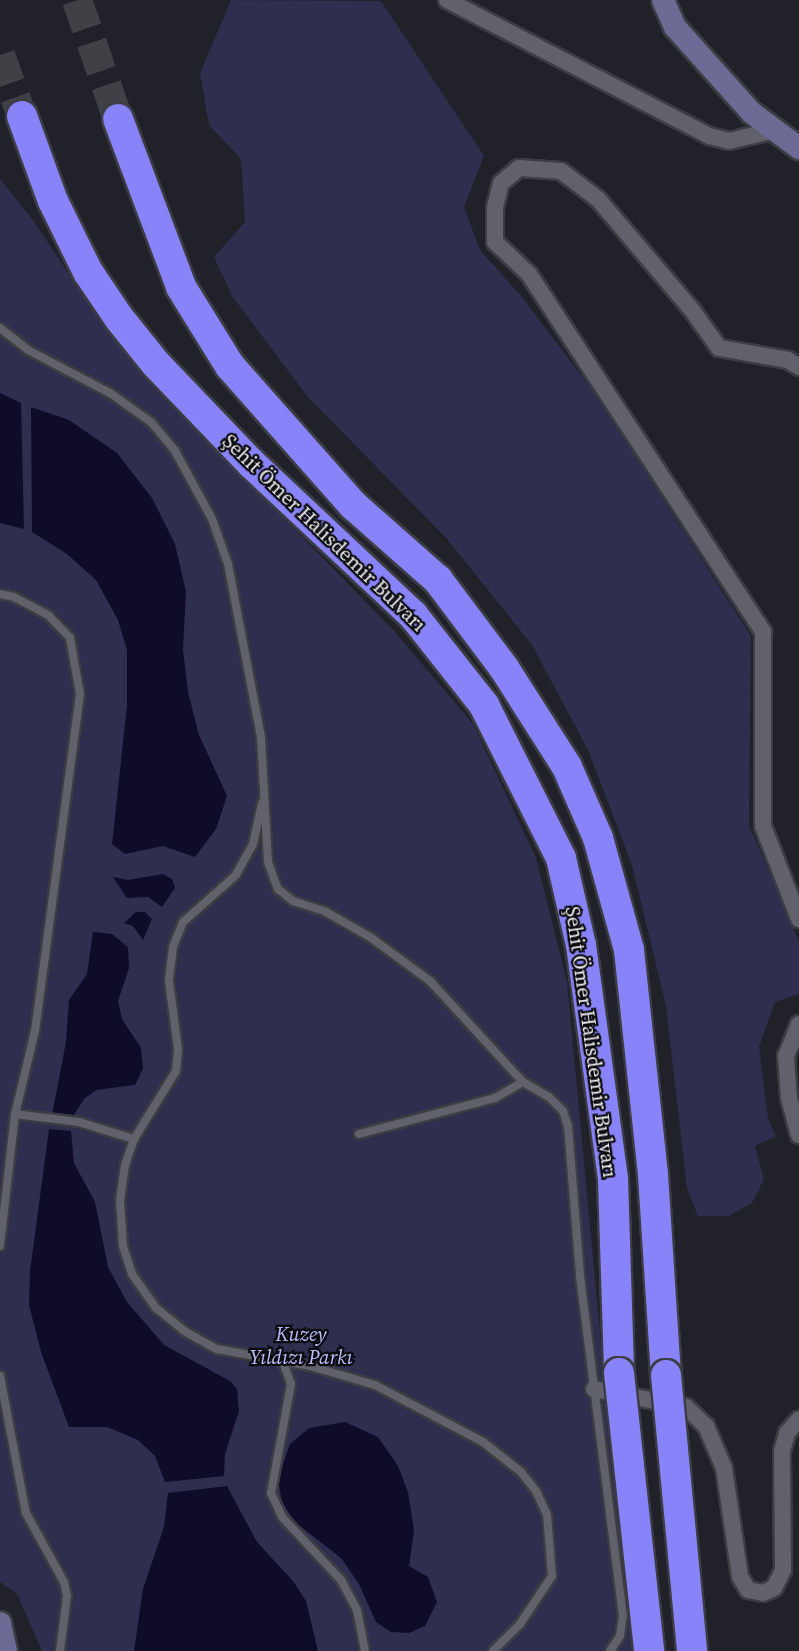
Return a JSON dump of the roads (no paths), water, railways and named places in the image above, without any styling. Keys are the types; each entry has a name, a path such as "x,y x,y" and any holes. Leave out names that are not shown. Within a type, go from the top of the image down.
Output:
{"highway":[{"name":"Şehit Ömer Halisdemir Bulvarı","path":"22,116 53,201 88,272 119,318 156,364 252,464 413,615 484,705 561,858 581,945 613,1179 619,1373 650,1651"},
{"name":"Şehit Ömer Halisdemir Bulvarı","path":"118,119 181,287 230,366 353,505 438,580 504,668 567,766 598,838 629,950 653,1175 666,1375 692,1651"}],"street":[{"path":"447,0 709,136 729,141 775,130"},
{"path":"663,0 675,27 752,113 799,148"},
{"path":"799,367 788,360 719,348 692,310 598,199 561,171 519,168 501,183 495,207 495,242 529,274 763,632 763,826 799,920"},
{"path":"799,1024 786,1056 789,1098 799,1135"},
{"path":"594,1389 686,1407 706,1426 724,1468 740,1577 748,1590 763,1593 774,1588 783,1570 782,1450 787,1433 799,1419"},
{"path":"0,1623 6,1651"}],"lane":[{"path":"0,328 28,350 110,393 151,422 175,451 212,519 228,564 261,737 268,862 278,889 292,901 326,912 370,936 430,981 523,1082 549,1097 563,1111 568,1126 594,1389 623,1615 620,1636 610,1651"},
{"path":"0,594 14,597 49,616 70,638 80,694 35,1031 15,1114 0,1246"},
{"path":"264,794 253,844 236,875 183,922 173,947 169,981 178,1049 176,1071 134,1139 120,1200 123,1246 132,1274 156,1308 184,1332 217,1349 283,1362 375,1385 432,1412 483,1442 521,1472 536,1491 547,1515 552,1576 520,1624 493,1651"},
{"path":"359,1134 495,1098 523,1082"},
{"path":"15,1114 79,1122 134,1139"},
{"path":"283,1362 291,1384 271,1493 282,1516 341,1580 357,1610 365,1651"},
{"path":"0,1376 26,1513 64,1582 67,1596 60,1651"}],"tunnel":[{"path":"77,0 118,119"},
{"path":"0,55 22,116"}],"park label":[{"name":"Kuzey Yıldızı Parkı","path":"301,1346"}]}
